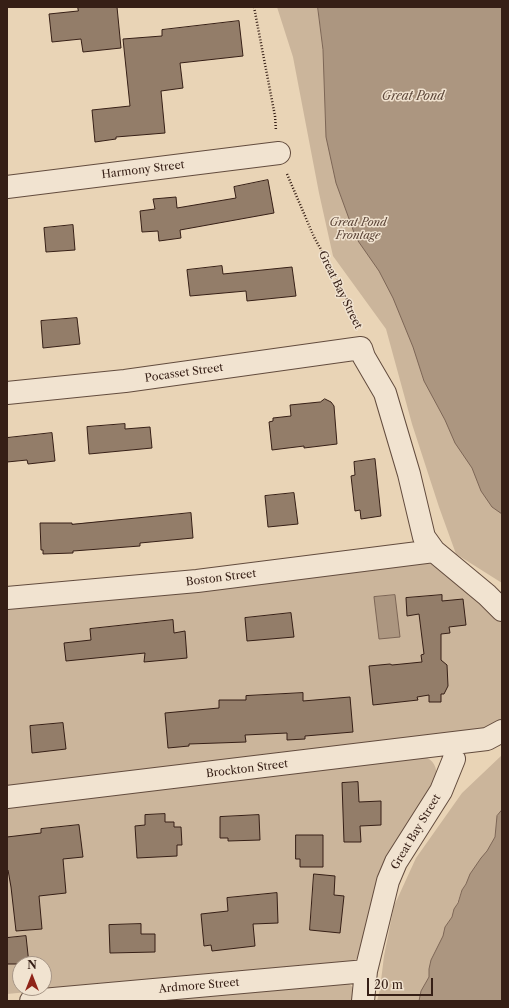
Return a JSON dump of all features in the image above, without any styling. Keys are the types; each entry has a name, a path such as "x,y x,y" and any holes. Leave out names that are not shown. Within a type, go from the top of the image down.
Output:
{"street":[{"name":"Harmony Street","path":"7,187 279,153"},
{"name":"Pocasset Street","path":"7,393 125,381 361,348"},
{"path":"361,348 364,357 385,393 409,474 424,537 434,551 487,595 502,610"},
{"name":"Boston Street","path":"7,598 197,581 434,551"},
{"name":"Brockton Street","path":"7,797 494,735"},
{"name":"Great Bay Street","path":"363,1001 366,971 388,881 396,862 441,792 454,759"},
{"name":"Ardmore Street","path":"31,1001 366,971"}],"path":[{"name":"Great Bay Street","path":"254,7 275,116 279,153 314,238 334,273 360,326 361,348"}],"green space":[{"name":"Great Pond Frontage","path":"277,7 337,7 502,485 502,583 456,554 412,424 386,329 333,256 319,193 293,57"},
{"path":"426,563 434,564 502,614 502,725 494,730 7,790 7,609"},
{"path":"502,755 502,828 462,890 452,917 445,927 444,936 432,959 429,977 424,986 420,1001 377,1001 394,906 416,858 462,793"},
{"path":"423,756 434,764 437,779 360,956 354,961 52,990 52,956 12,956 12,994 7,994 7,808"},
{"path":"341,980 351,985 355,993 356,1001 121,1001"}],"water":[{"name":"Great Pond","path":"318,7 502,7 502,514 492,507 481,491 472,468 455,443 445,420 424,381 413,347 393,298 379,271 356,238 336,183 326,137 323,50"},
{"path":"395,595 400,637 379,639 374,597"},
{"path":"502,810 502,1001 419,1001 421,991 429,977 431,960 443,936 445,927 452,917 454,909 470,874 487,851 495,837 497,816"}],"building":[{"path":"78,7 117,7 121,48 83,52 81,39 52,42 49,14 78,11"},
{"path":"239,21 243,56 180,63 183,88 161,91 165,133 116,137 116,139 95,142 92,110 130,106 123,39 162,36 162,30"},
{"path":"268,180 274,213 180,230 181,238 159,241 158,231 142,232 140,211 155,209 153,199 176,197 177,208 236,198 234,187"},
{"path":"73,225 75,250 46,252 44,228"},
{"path":"222,266 223,274 292,267 296,296 247,301 246,291 190,296 187,270"},
{"path":"77,318 80,344 43,348 41,321"},
{"path":"325,399 331,402 334,406 337,444 272,450 269,422 273,421 273,418 291,416 290,405 320,402"},
{"path":"125,424 125,429 150,427 152,448 89,454 87,427"},
{"path":"52,433 55,461 28,464 27,460 7,462 7,438"},
{"path":"375,459 381,516 361,519 360,510 355,511 351,476 355,475 354,462"},
{"path":"294,493 298,524 268,527 265,496"},
{"path":"191,513 193,538 140,543 140,546 73,551 73,553 43,554 43,550 41,550 40,523 72,524"},
{"path":"442,595 442,601 463,599 466,625 449,627 450,633 441,634 441,660 447,665 448,686 444,694 441,694 441,702 429,702 429,695 417,697 418,700 373,705 369,666 422,662 421,655 424,654 419,614 407,616 406,598"},
{"path":"291,613 294,637 247,641 245,618"},
{"path":"173,620 174,633 185,631 187,658 144,662 145,653 66,661 64,643 91,640 90,629"},
{"path":"303,693 303,701 350,697 353,732 305,736 305,739 287,740 287,733 245,735 246,742 189,744 189,746 168,748 165,713 219,708 219,700 246,700 246,696"},
{"path":"63,723 66,749 32,753 30,726"},
{"path":"358,782 359,802 381,801 381,825 360,826 361,842 344,842 342,783"},
{"path":"165,814 165,822 174,822 174,827 181,827 182,845 177,845 177,856 137,858 135,826 145,825 145,815"},
{"path":"259,815 260,840 228,841 228,838 220,838 220,817"},
{"path":"79,825 83,857 63,859 66,893 39,896 42,929 16,931 11,887 7,870 7,837 41,833 41,829"},
{"path":"296,835 323,835 323,867 300,867 300,859 296,859"},
{"path":"314,874 335,876 334,895 344,896 340,933 310,930"},
{"path":"277,893 278,923 253,924 255,946 212,951 211,945 204,946 201,914 228,911 227,898"},
{"path":"141,924 141,934 155,934 155,952 110,953 109,925"},
{"path":"26,936 28,956 12,956 12,964 7,964 7,938"}]}
